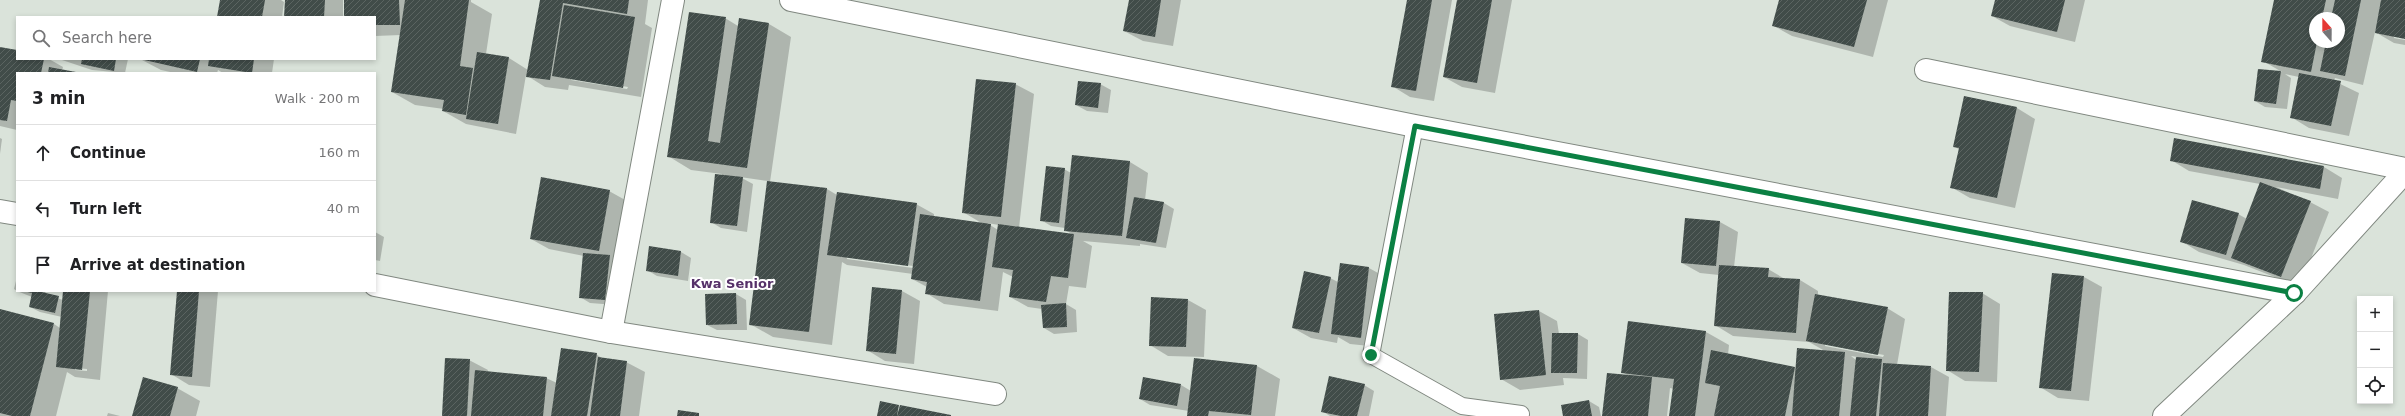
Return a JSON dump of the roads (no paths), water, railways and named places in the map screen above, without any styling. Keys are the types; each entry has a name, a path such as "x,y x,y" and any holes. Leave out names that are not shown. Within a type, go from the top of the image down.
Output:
{"street":[{"path":"611,332 673,0"},
{"path":"791,0 871,8 1415,126 2294,293"},
{"path":"1926,70 2405,169"},
{"path":"2164,416 2294,293 2405,172"},
{"path":"0,211 16,214"},
{"path":"376,285 611,332 995,394"}],"lane":[{"path":"1415,126 1371,355 1462,406 1520,414"}],"district":[{"name":"Kwa Senior","path":"732,283"}]}
